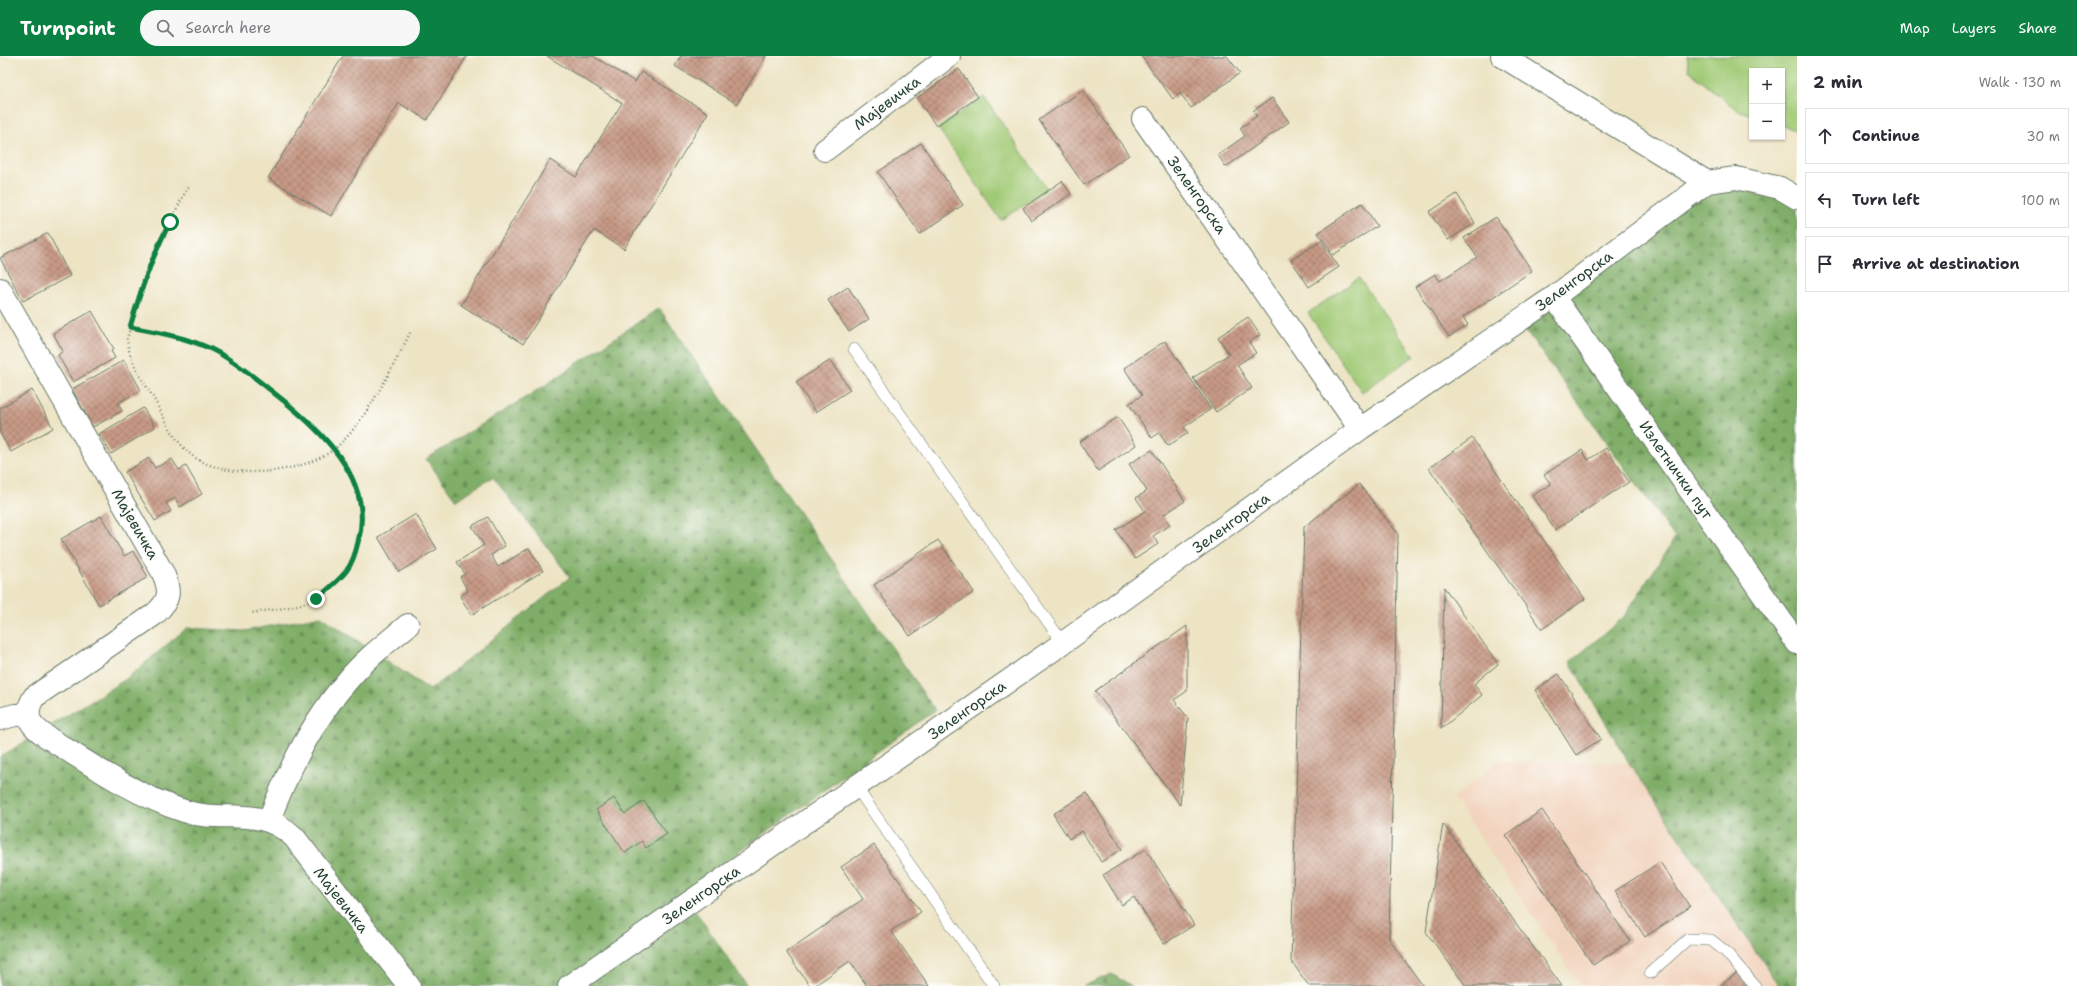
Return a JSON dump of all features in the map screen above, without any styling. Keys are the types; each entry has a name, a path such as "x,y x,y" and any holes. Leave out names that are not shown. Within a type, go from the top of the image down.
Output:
{"street":[{"name":"Мајевичка","path":"825,150 948,56"},
{"path":"1502,56 1707,182"},
{"name":"Зеленгорска","path":"1143,118 1360,429"},
{"name":"Зеленгорска","path":"569,986 1063,644 1360,429 1554,297 1707,182 1736,178 1780,188 1797,198"},
{"name":"Мајевичка","path":"0,289 163,573 168,585 168,595 165,605 155,614 34,697 28,707 28,716 34,727 41,733 139,793 192,813 251,816 269,820 279,825 294,836 409,986"},
{"name":"Излетнички пут","path":"1554,297 1797,642"},
{"path":"269,820 294,763 327,707 360,667 408,625"},
{"path":"0,719 15,715 28,716"}],"lane":[{"path":"854,349 1063,644"},
{"path":"856,787 994,986"},
{"path":"1650,973 1688,939 1711,940 1726,952 1755,986"}],"path":[{"path":"188,188 156,248 146,274 127,340 128,350 135,367 182,445 198,460 233,470 261,472 286,469 306,464 321,458 334,449 366,410 387,376 411,331"},
{"path":"130,327 189,340 211,349 248,372 285,402 334,449 346,465 356,487 362,508 362,530 355,552 347,569 333,585 316,599 290,606 251,613"}],"shaded area":[{"path":"1499,761 1629,763 1779,986 1581,986 1453,798"}],"green space":[{"path":"1687,56 1797,56 1797,131 1785,126 1785,68 1749,68 1749,114 1737,110 1689,71"},
{"path":"984,97 1047,189 1001,220 938,128"},
{"path":"1707,182 1797,198 1797,986 1779,986 1629,763 1570,662 1623,618 1675,538 1519,321"},
{"path":"1359,278 1414,356 1362,392 1308,313"},
{"path":"659,308 935,710 683,893 747,986 0,986 0,757 126,679 187,628 245,631 321,616 430,690 570,577 493,477 456,500 426,459 544,386"},
{"path":"1111,974 1132,986 1084,986"}],"building":[{"path":"343,56 467,56 427,120 399,103 331,216 268,178"},
{"path":"547,56 593,56 635,82 641,72 708,113 624,249 594,230 523,344 461,305 550,160 576,177 622,103"},
{"path":"681,56 766,56 737,104 675,66"},
{"path":"1141,56 1227,56 1240,73 1191,108 1180,93 1173,99"},
{"path":"959,69 978,97 936,126 917,98"},
{"path":"1083,90 1129,155 1084,185 1039,120"},
{"path":"1272,98 1289,122 1226,167 1218,155 1245,136 1240,128 1257,116 1253,111"},
{"path":"921,143 963,205 920,234 878,172"},
{"path":"1062,181 1071,194 1031,221 1023,208"},
{"path":"1457,194 1475,223 1448,240 1429,212"},
{"path":"1362,203 1377,226 1333,255 1318,233"},
{"path":"1496,217 1532,271 1463,317 1468,325 1449,337 1415,287 1435,274 1440,281 1477,257 1464,238"},
{"path":"48,233 70,276 23,301 0,258"},
{"path":"1321,241 1339,267 1309,287 1291,260"},
{"path":"848,287 869,319 849,332 828,300"},
{"path":"92,311 114,349 111,351 115,358 73,382 58,355 63,351 53,333"},
{"path":"1248,317 1260,335 1249,342 1256,353 1237,365 1252,388 1216,412 1193,378 1229,354 1218,337"},
{"path":"1165,341 1211,409 1184,427 1188,433 1168,446 1159,433 1152,438 1129,404 1142,395 1124,368"},
{"path":"124,360 141,390 118,403 122,411 93,427 72,389"},
{"path":"831,360 850,390 816,412 796,382"},
{"path":"32,390 53,428 11,452 0,433 0,408"},
{"path":"143,408 155,427 111,454 99,434"},
{"path":"1118,417 1136,445 1098,471 1079,442"},
{"path":"1472,438 1585,599 1542,629 1429,468"},
{"path":"1606,448 1629,482 1555,530 1532,496 1551,484 1544,475 1582,450 1588,460"},
{"path":"1152,450 1185,501 1163,515 1170,525 1153,536 1158,544 1135,559 1116,530 1145,511 1136,498 1147,491 1129,464"},
{"path":"149,458 155,468 172,459 179,470 186,466 202,494 180,507 175,498 166,503 171,511 155,521 125,472"},
{"path":"1359,484 1398,534 1389,939 1423,986 1309,986 1291,961 1304,527"},
{"path":"416,514 437,549 399,572 378,537"},
{"path":"101,516 124,556 133,551 148,577 99,605 61,539"},
{"path":"488,517 505,546 491,555 498,567 529,548 543,571 471,615 460,596 468,591 460,577 465,574 457,562 484,545 472,526"},
{"path":"938,540 974,592 910,636 874,585"},
{"path":"1444,587 1498,664 1474,684 1482,695 1441,729"},
{"path":"1187,626 1187,691 1174,700 1188,718 1180,805 1095,691"},
{"path":"1559,674 1601,739 1576,755 1535,690"},
{"path":"1087,793 1122,849 1101,862 1082,831 1069,839 1053,814"},
{"path":"614,798 625,814 644,801 667,834 646,848 642,841 625,853 596,810"},
{"path":"1542,810 1630,941 1593,965 1505,835"},
{"path":"1443,824 1562,986 1466,986 1426,932"},
{"path":"874,845 921,912 891,931 929,986 867,986 850,961 814,986 810,986 786,952 863,899 841,867"},
{"path":"1146,849 1194,925 1164,944 1134,897 1122,905 1103,875"},
{"path":"1660,862 1690,907 1645,937 1615,891"},
{"path":"1739,971 1750,986 1720,986"}],"route":[{"path":"170,222 156,248 146,274 130,327 189,340 211,349 248,372 312,426 334,449 346,465 356,487 362,508 362,530 355,552 347,569 333,585 316,599"}]}
